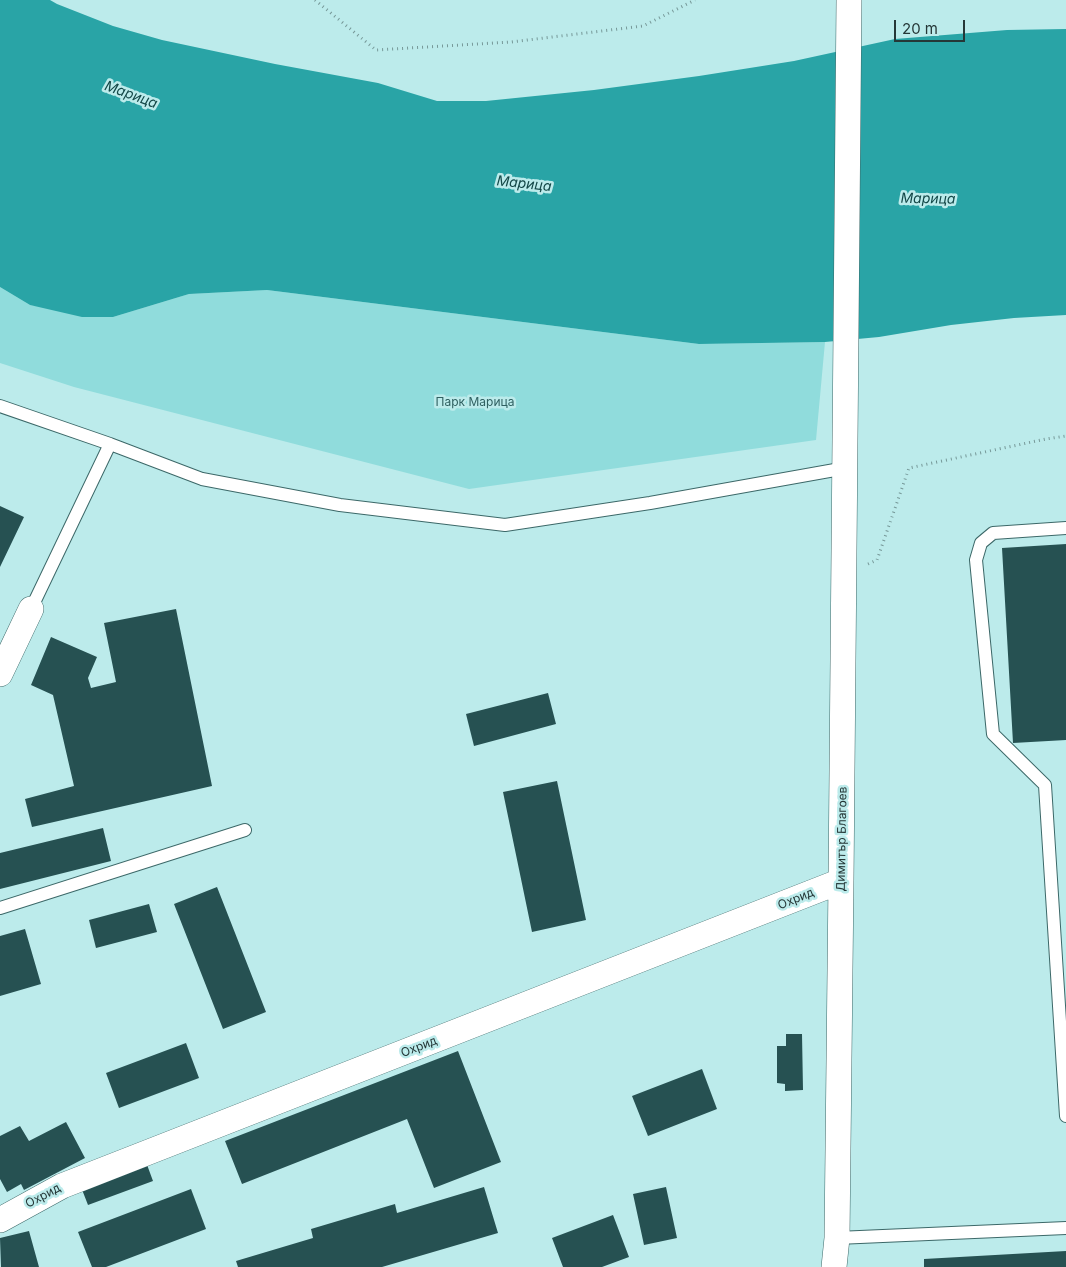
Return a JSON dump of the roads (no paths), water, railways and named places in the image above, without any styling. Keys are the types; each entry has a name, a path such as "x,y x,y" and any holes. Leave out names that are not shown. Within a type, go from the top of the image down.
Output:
{"street":[{"name":"Димитър Благоев","path":"834,1267 837,1238 850,0"},
{"path":"0,674 31,609"},
{"name":"Охрид","path":"0,1220 62,1186 841,881"}],"lane":[{"path":"0,406 110,444 202,479 340,505 505,525 650,503 846,468"},
{"path":"31,609 110,444"},
{"path":"1066,528 993,533 980,543 976,560 993,734 1046,785 1066,1116"},
{"path":"0,908 245,830"},
{"path":"837,1238 1066,1228"}],"water":[{"name":"Марица","path":"0,0 50,0 113,26 162,40 378,83 437,101 486,101 594,90 699,76 794,61 895,39 1007,30 1066,29 1066,315 1014,318 951,325 879,337 825,342 699,344 267,290 189,294 113,317 82,317 30,305 0,287"}],"park label":[{"name":"Парк Марица","path":"475,402"}]}
